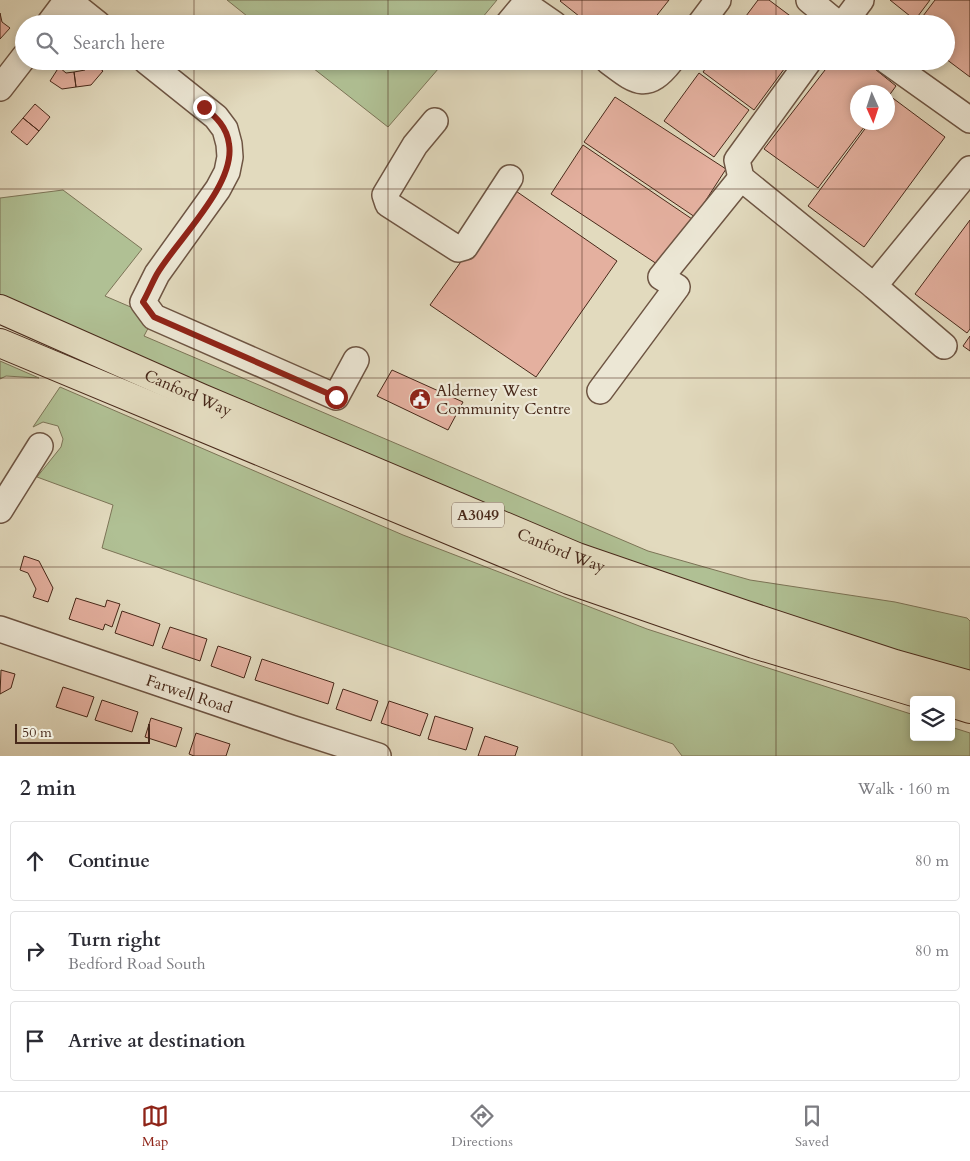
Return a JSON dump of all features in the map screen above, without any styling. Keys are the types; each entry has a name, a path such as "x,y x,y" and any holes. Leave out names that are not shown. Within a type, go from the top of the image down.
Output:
{"highway":[{"name":"Canford Way","path":"0,310 201,398 577,557 753,618 970,686"},
{"name":"Canford Way","path":"0,343 569,580 754,644 927,696"},
{"path":"955,704 970,709"}],"street":[{"path":"56,15 67,0 86,15"},
{"path":"707,15 718,0"},
{"path":"809,0 829,15"},
{"path":"847,15 861,0"},
{"path":"515,15 526,2 543,15"},
{"path":"0,88 15,69"},
{"path":"157,70 216,117 225,129 230,144 230,157 227,172 218,189 157,274 143,302 154,317 336,397 356,360"},
{"path":"620,70 641,82 650,81 663,70"},
{"path":"802,70 737,160 741,178 874,286 944,346"},
{"path":"901,70 970,120"},
{"path":"434,121 415,145 385,195 388,204 458,249 465,246 510,178"},
{"path":"874,286 970,169"},
{"path":"600,391 677,287 661,277 741,178"},
{"path":"0,510 40,446"},
{"name":"Farwell Road","path":"0,629 378,756"}],"green space":[{"path":"227,0 497,0 484,15 246,15"},
{"path":"315,70 437,70 388,127"},
{"path":"63,190 142,249 105,296 154,317 144,336 648,551 750,580 895,602 967,618 970,621 970,677 560,539 0,299 0,198"},
{"path":"0,361 39,378 6,376 0,379"},
{"path":"60,387 403,535 647,629 910,714 910,741 955,741 955,728 970,733 970,756 682,756 673,744 102,548 113,505 37,477 61,447 63,439 58,426 43,422 33,427"}],"building":[{"path":"669,0 657,15 578,15 560,1"},
{"path":"758,0 769,0 789,15 747,15"},
{"path":"890,0 930,0 919,15 909,15"},
{"path":"935,0 970,0 970,77 955,66 955,15 924,15"},
{"path":"0,13 2,22 10,28 0,39"},
{"path":"57,70 62,70 66,73 74,72 76,87 62,89 50,81"},
{"path":"85,70 103,71 91,85 76,87 74,72"},
{"path":"704,70 783,70 754,110 703,72"},
{"path":"825,70 876,70 895,85 850,85 850,130 862,130 818,188 764,149"},
{"path":"699,73 749,110 714,157 664,121"},
{"path":"615,97 726,169 695,217 584,142"},
{"path":"895,100 945,137 864,247 808,206 864,130 895,130"},
{"path":"35,104 50,117 39,131 23,118"},
{"path":"23,118 39,131 27,145 11,132"},
{"path":"583,145 692,219 660,266 551,194"},
{"path":"513,189 617,261 536,377 430,305"},
{"path":"970,220 970,329 967,333 915,294"},
{"path":"970,336 970,351 963,346"},
{"name":"Alderney West Community Centre","path":"392,370 463,402 448,430 377,396"},
{"path":"24,556 39,561 53,588 48,602 33,597 36,589 28,573 20,570"},
{"path":"76,598 105,607 107,600 120,604 112,627 105,624 103,630 69,619"},
{"path":"122,611 160,624 153,646 115,633"},
{"path":"170,627 207,639 200,661 162,648"},
{"path":"218,646 251,657 244,678 211,666"},
{"path":"262,659 334,683 328,704 255,680"},
{"path":"1,670 15,674 11,688 0,694"},
{"path":"63,687 94,697 87,717 56,707"},
{"path":"343,689 378,701 371,721 336,709"},
{"path":"102,700 138,712 132,732 95,720"},
{"path":"389,701 428,714 420,736 381,723"},
{"path":"435,716 473,728 466,750 428,739"},
{"path":"151,718 182,728 176,747 145,737"},
{"path":"196,733 230,744 226,756 194,756 189,754"},
{"path":"485,736 518,747 515,756 478,756"}],"place":[{"name":"Alderney West Community Centre","path":"420,399"}],"route":[{"path":"204,107 216,117 225,129 230,144 227,172 218,189 157,274 143,302 154,317 336,397"}]}
